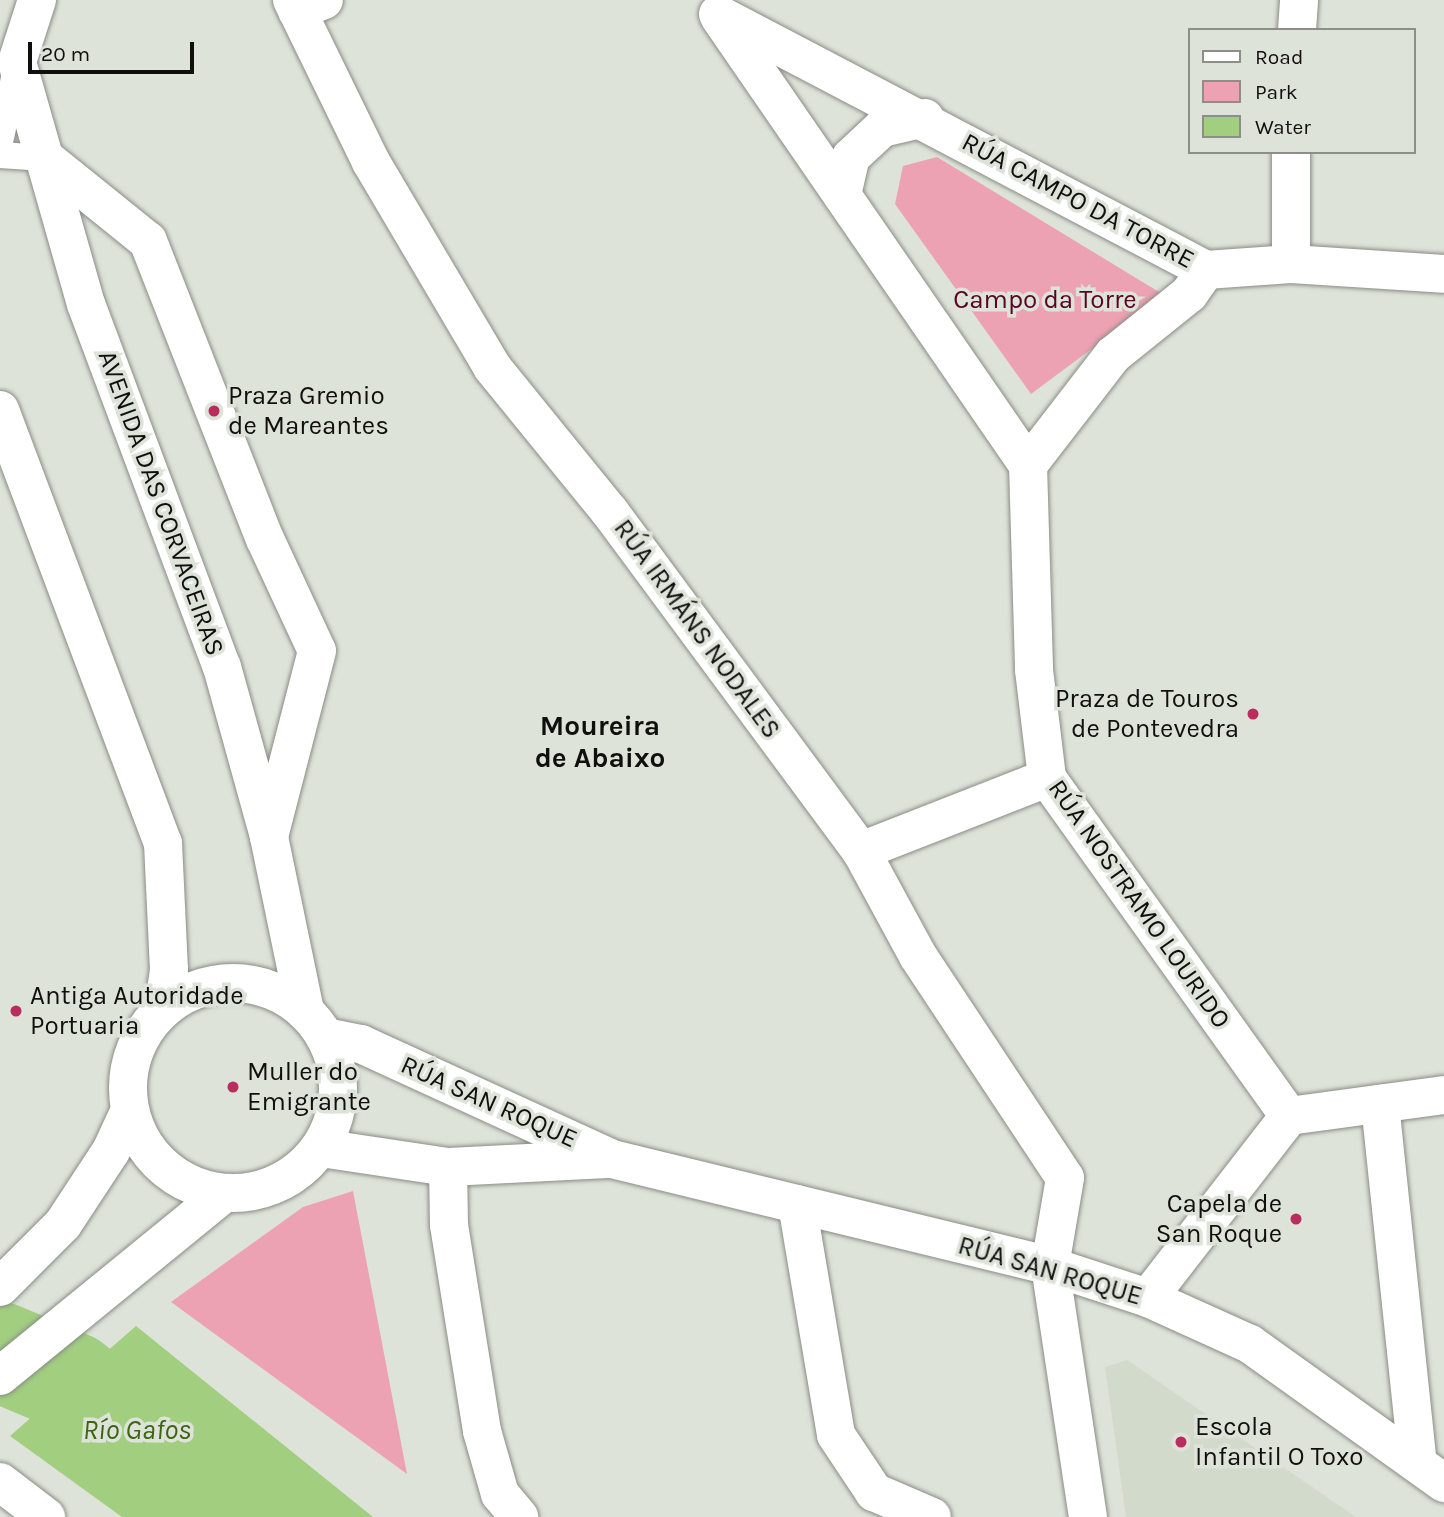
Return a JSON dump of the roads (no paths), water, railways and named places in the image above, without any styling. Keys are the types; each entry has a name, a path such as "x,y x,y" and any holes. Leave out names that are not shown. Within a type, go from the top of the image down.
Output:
{"main road":[{"path":"18,62 37,0"},
{"path":"1297,28 1299,0"},
{"name":"RÚA IRMÁNS NODALES","path":"304,4 371,163 492,367 610,512 861,851 918,956 1065,1178 1049,1266 1088,1517"},
{"name":"RÚA CAMPO DA TORRE","path":"711,5 1206,270 1291,264 1444,274"},
{"name":"RÚA CAMPO DA TORRE","path":"711,5 1028,465"},
{"name":"AVENIDA DAS CORVACEIRAS","path":"18,62 86,304 222,667 269,837 315,1024"},
{"path":"842,195 851,157 882,128 925,118"},
{"path":"1291,264 1292,154"},
{"path":"45,158 148,241 265,540 317,652 269,837"},
{"path":"1028,465 1113,355 1189,294 1206,270"},
{"path":"0,410 7,440 163,843 169,970 164,1007"},
{"name":"RÚA NOSTRAMO LOURIDO","path":"1028,465 1034,670 1047,778 1289,1116"},
{"path":"861,851 1047,778"},
{"path":"0,1287 63,1224 111,1151 129,1112 132,1055 145,1028 164,1007 190,990 250,984 279,993 315,1024 339,1093 334,1121 321,1148 279,1184 223,1194 191,1186 163,1168 141,1143 129,1112"},
{"name":"RÚA SAN ROQUE","path":"315,1024 612,1158 1049,1266 1148,1298 1250,1344 1431,1473"},
{"path":"1148,1298 1289,1116 1444,1095"},
{"path":"1380,1104 1431,1473"},
{"name":"RÚA SAN ROQUE","path":"321,1148 448,1167 612,1158"},
{"path":"448,1167 449,1225 482,1431 500,1494 519,1517"},
{"path":"0,1376 223,1194"},
{"path":"797,1204 836,1435 874,1492 932,1517"},
{"path":"0,1482 46,1517"}],"lane":[{"path":"0,142 18,62"},
{"path":"0,155 45,158"}],"water":[{"name":"Río Gafos","path":"136,1326 373,1517 122,1517 10,1436"}],"waterway":[{"name":"Río Gafos","path":"0,1352 71,1382 253,1517"}],"place":[{"name":"Praza Gremio de Mareantes","path":"214,411"},
{"name":"Praza de Touros de Pontevedra","path":"1253,714"},
{"name":"Antiga Autoridade Portuaria","path":"16,1011"},
{"name":"Muller do Emigrante","path":"233,1087"},
{"name":"Capela de San Roque","path":"1296,1219"},
{"name":"Escola Infantil O Toxo","path":"1181,1442"}],"district":[{"name":"Moureira de Abaixo","path":"600,742"}],"park label":[{"name":"Campo da Torre","path":"1045,300"}]}
